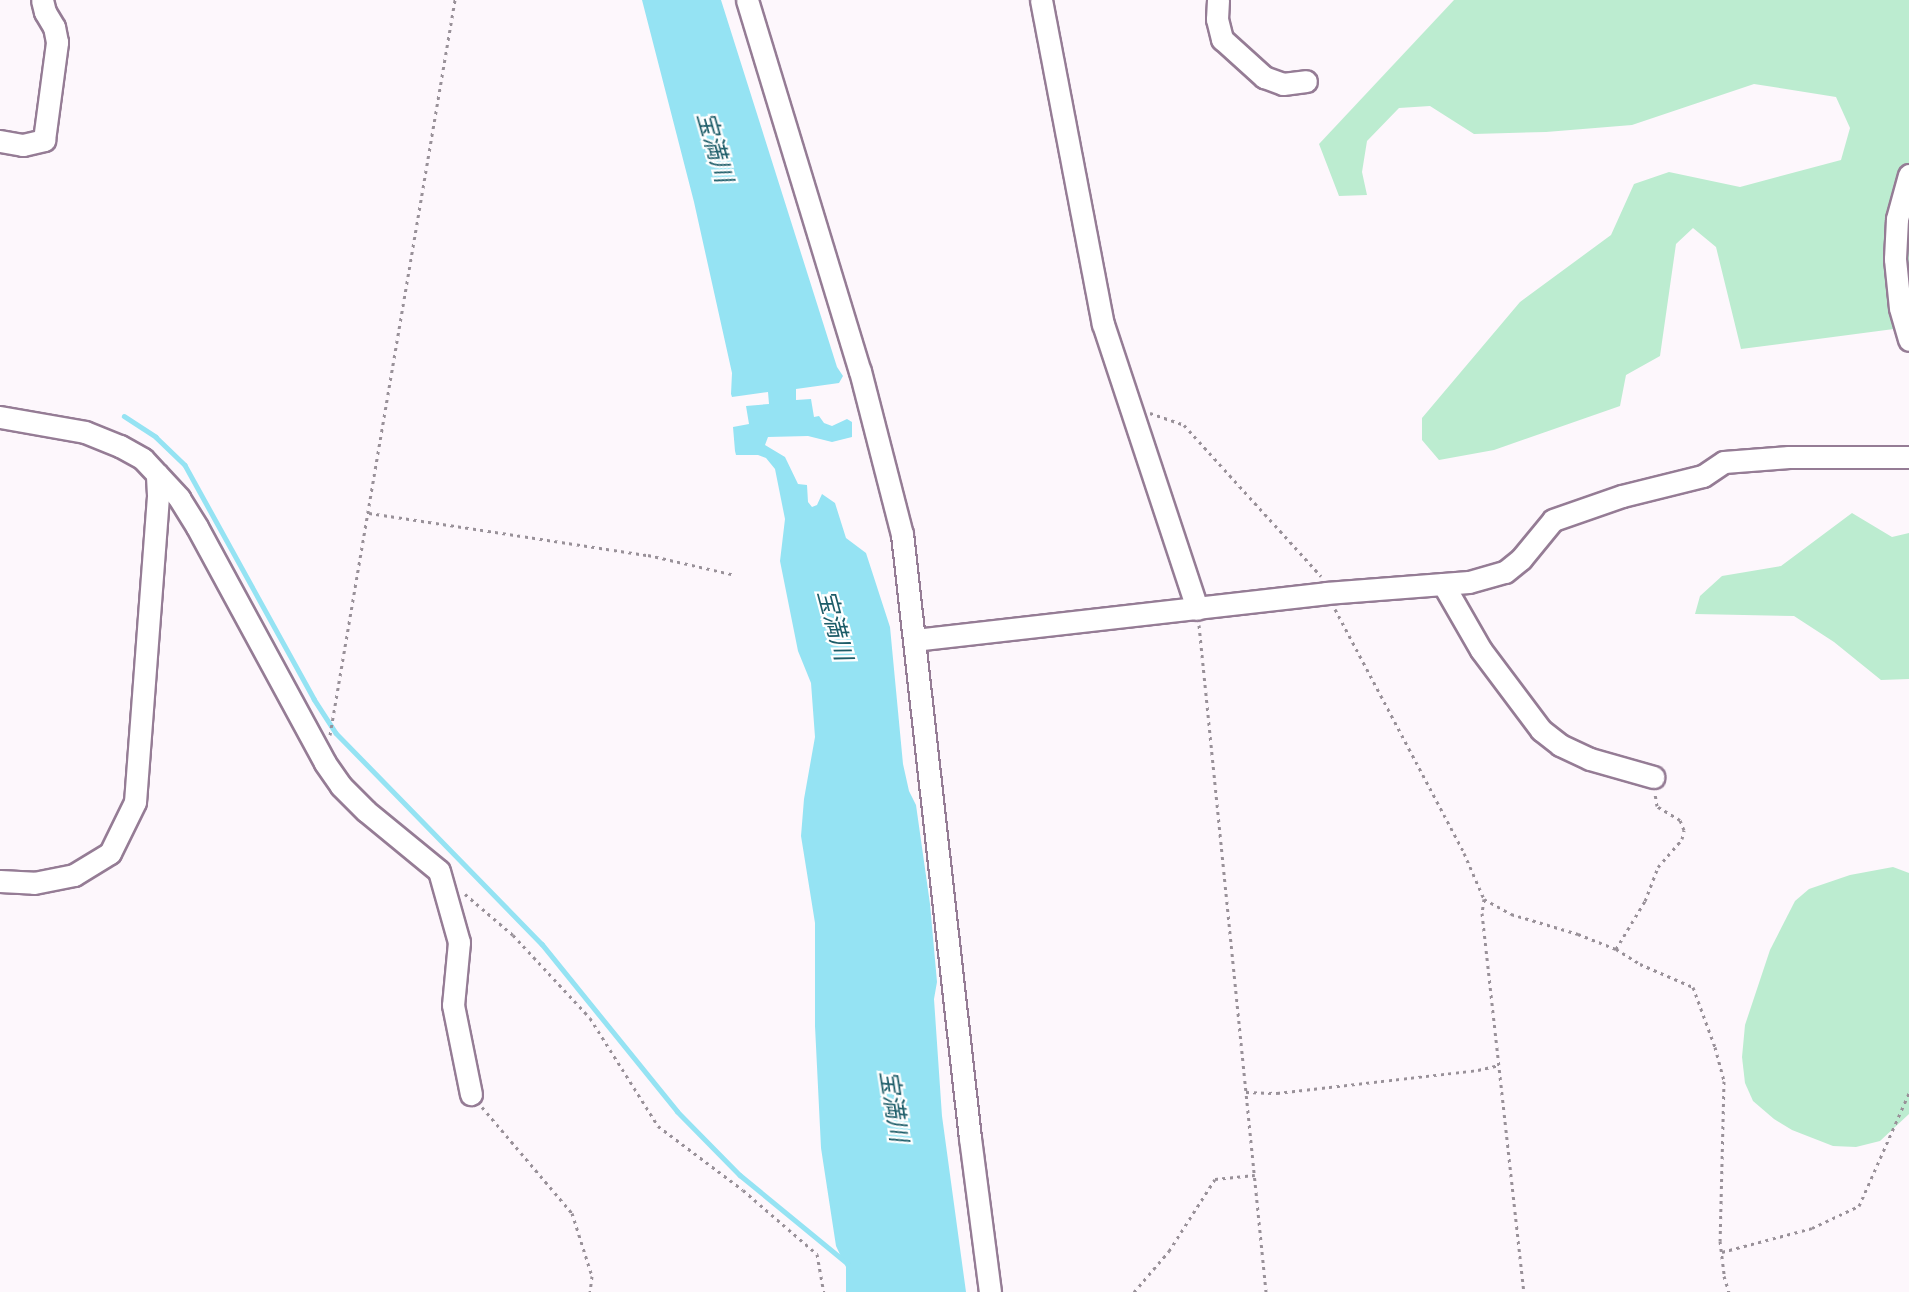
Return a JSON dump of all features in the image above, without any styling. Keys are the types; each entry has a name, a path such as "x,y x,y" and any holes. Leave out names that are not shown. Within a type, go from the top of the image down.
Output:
{"street":[{"path":"0,141 23,145 44,141 57,42 54,27 45,12 42,0"},
{"path":"747,0 860,371 902,534 970,1138 990,1292"},
{"path":"1041,0 1103,324 1197,609"},
{"path":"1218,0 1217,19 1222,39 1264,77 1283,84 1306,81"},
{"path":"1909,175 1897,219 1895,259 1900,308 1909,340"},
{"path":"0,417 86,432 120,446 143,459 179,498 197,527 325,764 341,786 366,811 439,871 459,942 453,1005 471,1095"},
{"path":"915,640 1326,593 1468,582 1505,572 1521,559 1553,520 1622,496 1703,476 1724,462 1789,457 1909,457"},
{"path":"0,881 34,883 74,875 110,853 135,802 157,507 157,474"},
{"path":"1443,584 1481,650 1541,730 1560,745 1590,759 1653,777"}],"path":[{"path":"325,764 455,0"},
{"path":"1132,411 1152,413 1184,425 1322,577 1326,593 1464,853 1484,899 1482,913 1524,1292"},
{"path":"369,513 648,555 735,575"},
{"path":"1197,609 1266,1292"},
{"path":"1616,949 1645,901 1659,867 1682,839 1684,830 1680,820 1657,806 1653,777"},
{"path":"464,892 513,935 590,1018 658,1126 743,1190 817,1254 824,1292"},
{"path":"1484,899 1511,914 1578,934 1616,949 1640,964 1693,987 1716,1047 1724,1081 1720,1154 1722,1252 1724,1276 1730,1292"},
{"path":"1246,1092 1277,1093 1478,1070 1499,1065"},
{"path":"1722,1252 1812,1228 1858,1206 1909,1093"},
{"path":"471,1095 572,1213 592,1276 590,1292"},
{"path":"1134,1292 1169,1251 1215,1179 1255,1175"}],"green space":[{"path":"1454,0 1909,0 1909,327 1741,349 1716,247 1693,228 1676,244 1660,356 1626,375 1620,406 1494,450 1439,460 1422,440 1422,418 1520,302 1611,235 1634,184 1669,172 1740,187 1841,160 1850,128 1836,97 1754,84 1632,125 1546,132 1474,134 1430,106 1399,108 1367,141 1362,172 1367,195 1339,196 1319,144"},
{"path":"1852,513 1892,537 1909,533 1909,679 1881,680 1834,642 1794,616 1695,614 1700,596 1722,576 1781,566"},
{"path":"1893,867 1909,873 1909,1114 1880,1141 1856,1147 1833,1146 1792,1130 1774,1119 1753,1101 1745,1083 1742,1057 1745,1025 1770,950 1795,901 1809,889 1850,875"}],"water":[{"name":"宝満川","path":"642,0 721,0 837,367 843,376 839,383 796,389 796,400 811,399 814,417 819,416 824,423 832,426 847,419 852,422 852,437 832,442 808,436 768,437 765,445 785,457 798,484 807,485 808,502 812,507 817,505 822,494 835,503 846,538 866,553 890,627 903,764 909,791 916,805 930,904 937,982 934,999 942,1116 966,1292 846,1292 846,1267 836,1246 821,1148 815,1026 815,923 801,836 804,799 815,737 811,683 798,651 780,561 785,519 775,469 766,458 758,455 736,455 735,451 733,427 749,424 746,406 769,404 768,392 732,397 731,394 732,373 694,202"}],"waterway":[{"path":"124,416 156,437 185,465 314,699 336,733 542,944 677,1111 740,1175 847,1263"}]}
